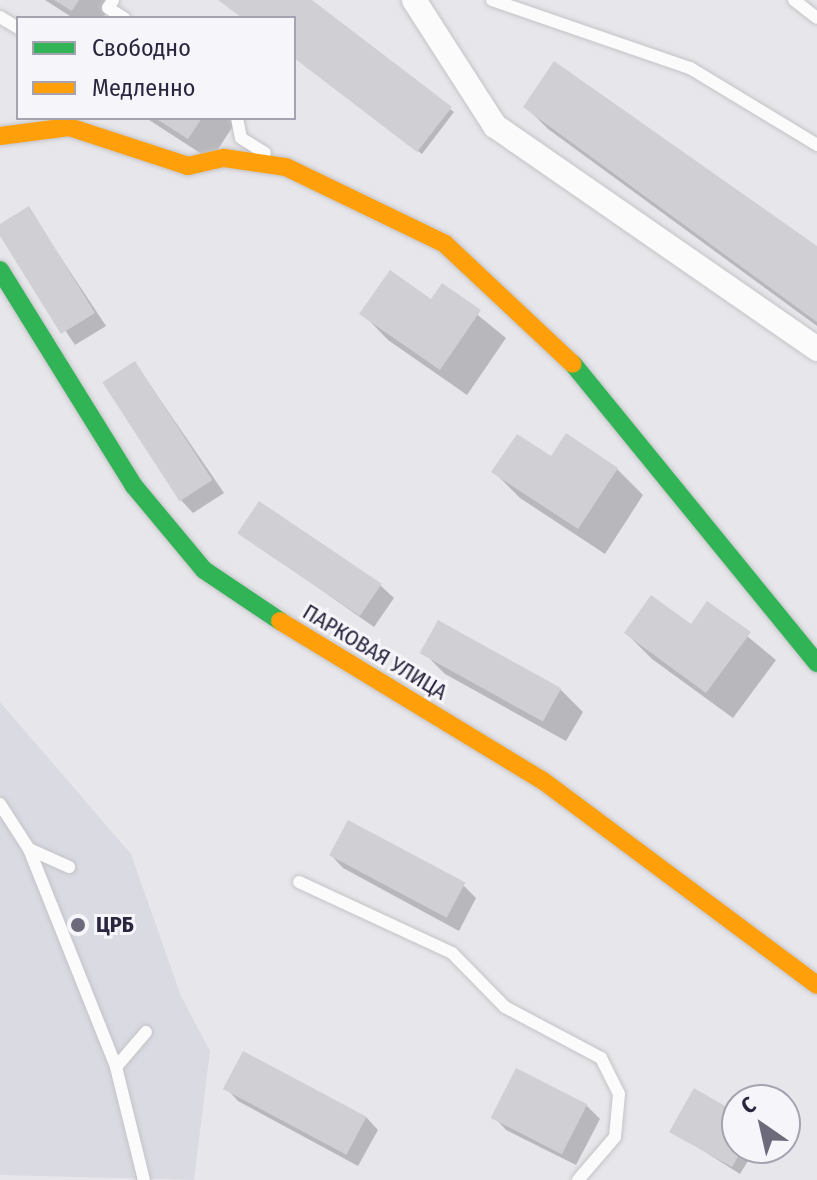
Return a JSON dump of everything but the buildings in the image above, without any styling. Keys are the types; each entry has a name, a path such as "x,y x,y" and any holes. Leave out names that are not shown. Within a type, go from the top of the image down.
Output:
{"street":[{"path":"414,0 495,126 817,349"},
{"path":"0,136 53,123 188,166 224,158 286,167 445,244 562,351 817,663"},
{"name":"ПАРКОВАЯ УЛИЦА","path":"0,270 134,486 204,570 304,638 542,780 817,985"}],"lane":[{"path":"113,0 108,8 121,16"},
{"path":"492,0 690,68 817,145"},
{"path":"794,0 817,18"},
{"path":"237,120 241,138 286,167"},
{"path":"0,804 29,849 116,1067 144,1180"},
{"path":"29,849 69,867"},
{"path":"299,882 452,953 505,1007 601,1058 619,1094 615,1137 578,1180"},
{"path":"116,1067 146,1032"}],"shaded area":[{"name":"ЦРБ","path":"0,702 131,854 181,996 210,1051 194,1180 0,1175"}],"traffic: fast":[{"path":"0,270 134,486 204,570 280,621"},
{"path":"573,364 817,663"}],"traffic: slow":[{"path":"0,136 69,127 188,166 224,158 286,167 445,244 573,364"},
{"path":"280,621 542,780 817,985"}],"place":[{"name":"ЦРБ","path":"78,925"}]}
